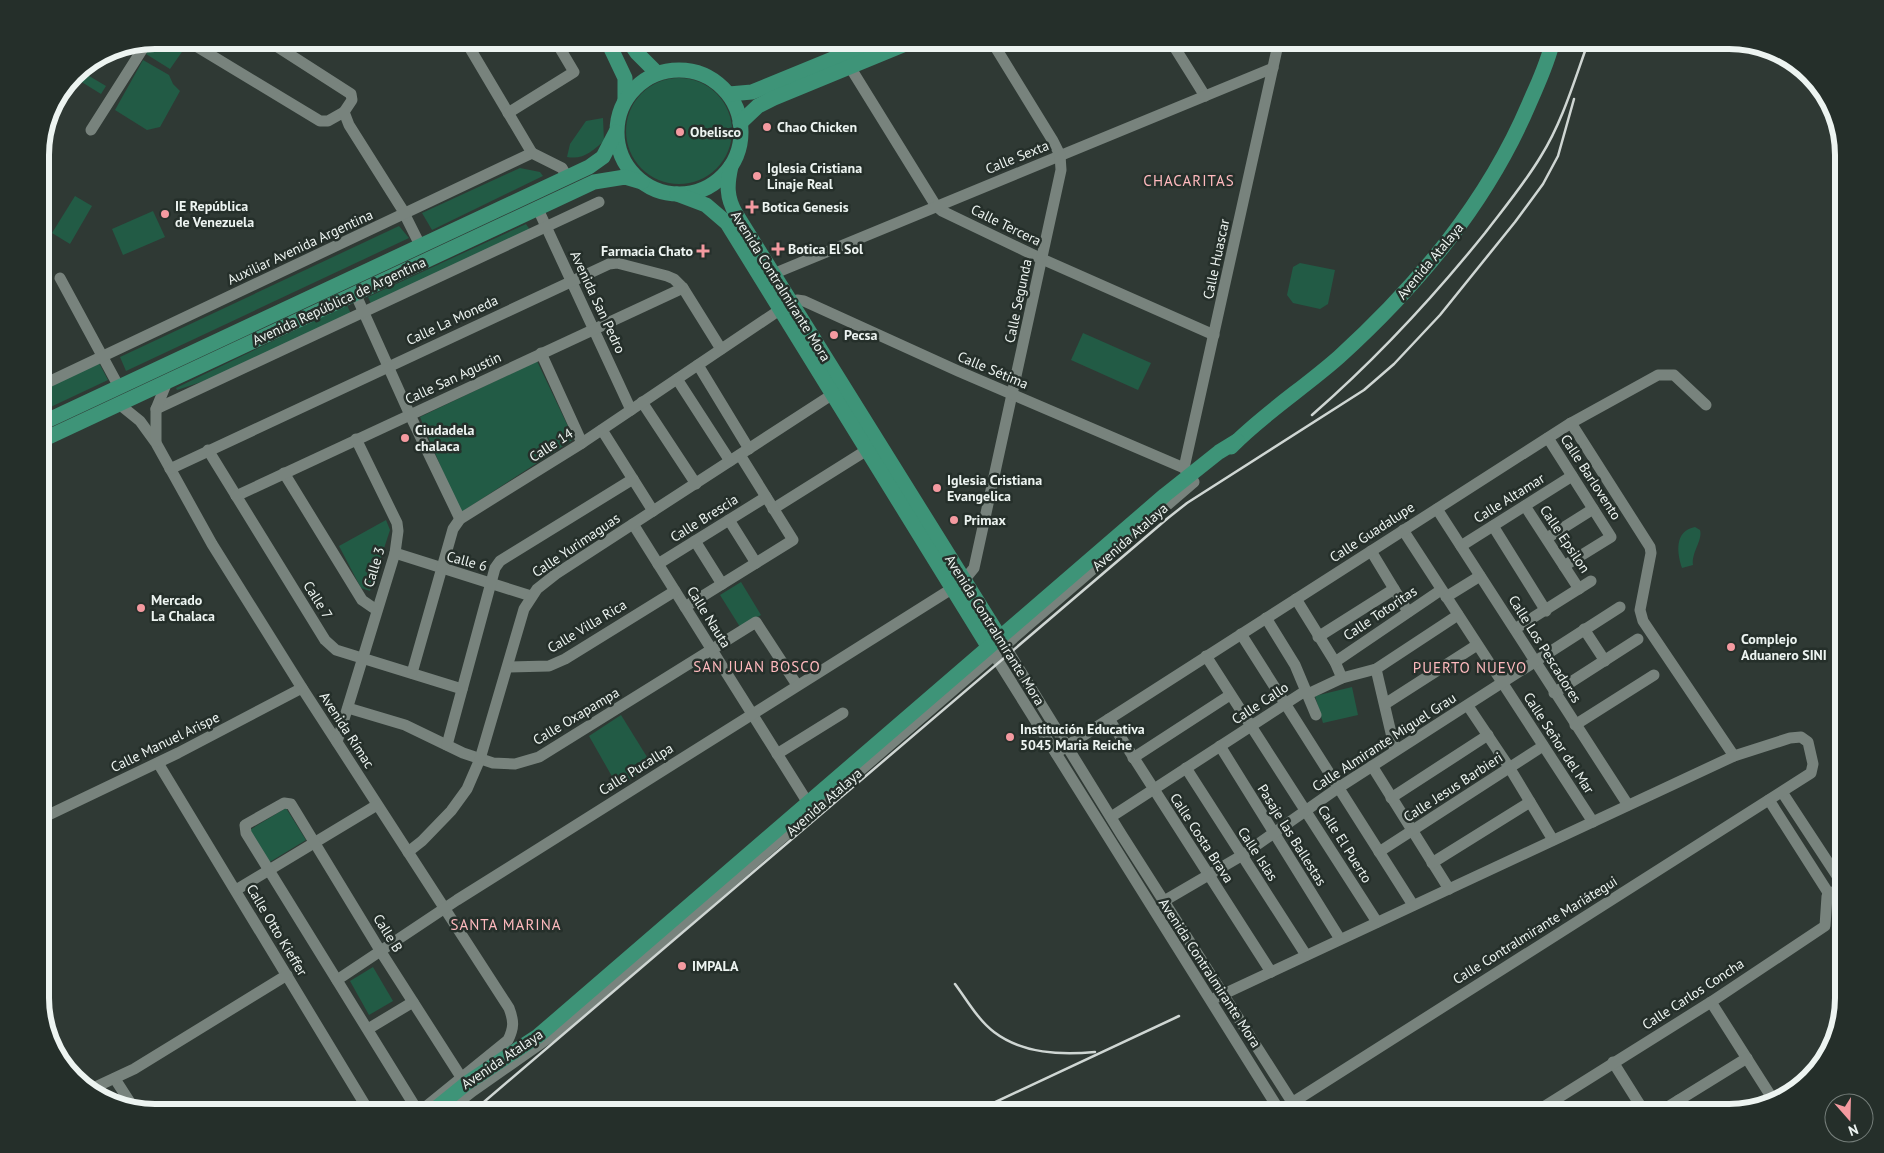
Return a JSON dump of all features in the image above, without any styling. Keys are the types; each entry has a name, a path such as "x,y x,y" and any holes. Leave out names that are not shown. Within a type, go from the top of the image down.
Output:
{"main road":[{"path":"611,49 625,78 625,100"},
{"path":"634,49 658,73"},
{"path":"740,123 749,113 766,102 864,49"},
{"path":"728,94 752,92 885,49"},
{"name":"Avenida Atalaya","path":"1547,64 1551,49"},
{"name":"Avenida Atalaya","path":"441,1104 467,1083 544,1032 808,803 996,646 1165,495 1218,452 1237,442 1340,356 1394,304 1463,223 1519,129 1547,64 1556,49"},
{"path":"673,70 689,70 704,75 717,83 728,94 736,108 740,123 741,138 730,166 716,181 688,193 665,192 642,182 623,160 616,132 620,110 625,100 639,84 658,73 673,70"},
{"name":"Avenida República de Argentina","path":"49,420 567,177 603,157 616,132"},
{"name":"Avenida Contralmirante Mora","path":"730,166 728,200 772,274 786,306 833,394 868,450 956,579"},
{"name":"Avenida República de Argentina","path":"49,437 594,182 625,177 642,182"},
{"name":"Avenida Contralmirante Mora","path":"677,194 706,205 720,215 786,306 996,646"}],"street":[{"path":"201,49 320,121 328,121 344,112 352,100 350,94 281,49"},
{"path":"471,49 532,153 562,168 567,177"},
{"path":"508,113 574,72 560,49"},
{"path":"836,49 936,206"},
{"path":"997,49 1029,100 1060,155"},
{"path":"1176,49 1205,96"},
{"name":"Calle Huascar","path":"1189,475 1214,335 1277,49"},
{"path":"90,130 142,50"},
{"name":"Calle Sexta","path":"772,274 1273,68"},
{"path":"344,112 349,124 405,214 420,245"},
{"name":"Auxiliar Avenida Argentina","path":"49,382 532,153"},
{"name":"Calle Segunda","path":"956,579 974,568 1042,260 1060,170 1060,155"},
{"path":"156,409 546,225 599,202"},
{"name":"Calle Tercera","path":"936,206 1042,260 1214,335"},
{"name":"Avenida San Pedro","path":"537,207 631,410"},
{"name":"Calle La Moneda","path":"170,469 388,366 573,282 600,267 617,263 674,279 683,288 721,349"},
{"path":"60,278 104,356 119,387"},
{"name":"Calle San Agustin","path":"236,496 683,288"},
{"path":"355,293 410,415 460,519 453,529 412,673"},
{"name":"Calle Sétima","path":"786,306 797,300 804,301 1189,475"},
{"name":"Calle 14","path":"460,519 602,430 786,306"},
{"path":"541,354 582,443"},
{"path":"698,365 739,455"},
{"name":"Calle Guadalupe","path":"1056,753 1570,423 1658,375 1674,375 1706,405"},
{"path":"677,379 739,455 793,540 685,607"},
{"name":"Avenida Rímac","path":"156,442 156,409 168,382"},
{"name":"Calle Yurimaguas","path":"408,852 451,812 467,789 480,759 524,609 531,596 556,574 833,394"},
{"path":"642,402 696,484"},
{"name":"Avenida Rímac","path":"119,404 140,421 156,442 212,544 444,910 509,1008 514,1020 513,1031"},
{"path":"1211,1000 1734,756 1644,621 1640,610 1651,552 1650,547 1570,423"},
{"path":"602,430 653,511"},
{"name":"Calle Barlovento","path":"1548,438 1611,537 1564,566"},
{"name":"Calle 3","path":"348,708 376,609 395,553 398,531 397,524 356,440"},
{"name":"Calle 7","path":"208,450 324,640 336,650 462,689"},
{"path":"773,509 868,450"},
{"path":"284,473 362,600 376,609"},
{"name":"Avenida Atalaya","path":"456,1104 560,1030 1189,475"},
{"name":"Calle Altamar","path":"1461,546 1572,476"},
{"path":"447,745 493,583 495,568 500,561 633,480"},
{"name":"Calle Brescia","path":"658,564 766,497"},
{"name":"Calle Epsilon","path":"1525,506 1579,589"},
{"name":"Calle Los Pescadores","path":"1437,508 1554,693 1628,805"},
{"path":"1546,538 1593,509"},
{"path":"729,520 756,563"},
{"name":"Calle Nauta","path":"633,524 808,803"},
{"path":"1493,526 1546,610"},
{"name":"Calle Señor del Mar","path":"1403,530 1593,822"},
{"path":"695,541 722,584"},
{"path":"1371,551 1408,612"},
{"name":"Calle 6","path":"395,553 442,570 493,583 531,596"},
{"name":"Calle Totoritas","path":"1335,662 1408,612 1480,576"},
{"name":"Calle Pucallpa","path":"337,980 797,685 956,579"},
{"path":"1515,629 1591,581"},
{"path":"1318,637 1394,589"},
{"name":"Calle Villa Rica","path":"508,668 549,666 565,659 675,591"},
{"path":"1296,599 1335,662 1342,678"},
{"name":"Calle Almirante Miguel Grau","path":"1164,901 1241,856 1395,750 1503,684 1620,607"},
{"name":"Calle Callo","path":"1111,817 1302,693 1306,694 1342,678 1376,669 1458,615"},
{"path":"1266,618 1295,665 1316,715"},
{"name":"Calle Oxapampa","path":"348,708 405,724 480,759 504,765 539,757 756,622 797,685"},
{"path":"1584,629 1604,661"},
{"path":"1241,634 1412,905"},
{"path":"1554,693 1638,639"},
{"path":"1385,704 1477,645"},
{"name":"Avenida Contralmirante Mora","path":"996,646 1067,746 1292,1102"},
{"name":"Avenida Contralmirante Mora","path":"996,646 1056,753 1144,891 1274,1104"},
{"name":"Calle El Puerto","path":"1206,656 1377,922"},
{"path":"1376,669 1395,750"},
{"path":"1575,725 1654,675"},
{"name":"Calle Manuel Arispe","path":"49,815 158,763 302,688"},
{"path":"1133,758 1230,695"},
{"path":"1468,706 1509,767 1553,840"},
{"path":"337,742 348,708"},
{"path":"777,754 843,714"},
{"name":"Calle Costa Brava","path":"1109,719 1271,972"},
{"path":"1391,798 1488,735"},
{"name":"Calle Contralmirante Mariátegui","path":"1289,1104 1770,800 1811,773 1813,764 1808,742 1801,737 1790,738 1734,756"},
{"name":"Pasaje las Ballestas","path":"1220,746 1340,939"},
{"name":"Calle Jesus Barbieri","path":"1379,852 1543,746"},
{"name":"Calle Otto Kieffer","path":"158,763 365,1104"},
{"path":"1372,766 1449,889"},
{"name":"Calle Islas","path":"1186,768 1306,955"},
{"path":"1782,792 1835,873"},
{"path":"1770,800 1829,894 1835,890"},
{"path":"1432,863 1530,802"},
{"name":"Calle B","path":"269,870 246,833 245,825 284,803 291,804 381,952 461,1077"},
{"path":"236,890 377,805"},
{"path":"269,870 413,1104"},
{"path":"1144,891 1154,885"},
{"name":"Calle Carlos Concha","path":"1548,1104 1711,1002 1825,926 1829,894"},
{"path":"97,1087 115,1079 287,976"},
{"path":"368,1029 413,1002"},
{"path":"1711,1002 1771,1096"},
{"name":"Avenida Atalaya","path":"429,1104 498,1049 508,1040 513,1031"},
{"path":"1673,1104 1747,1058"},
{"path":"1614,1062 1640,1104"},
{"path":"115,1079 129,1101"},
{"path":"1679,1100 1681,1104"}],"green space":[{"path":"149,49 184,49 170,69 146,54"},
{"path":"143,60 169,75 173,84 180,91 160,127 147,130 115,110"},
{"path":"86,74 106,86 101,94 79,81"},
{"path":"679,78 699,82 717,93 728,111 732,131 728,151 717,169 699,180 679,184 659,180 641,169 630,151 626,131 630,111 641,93 659,82"},
{"path":"603,118 604,141 583,156 567,157 570,144 586,121"},
{"path":"520,168 540,172 543,176 432,230 422,213"},
{"path":"75,196 92,206 70,244 52,233"},
{"path":"153,211 165,237 123,255 112,229"},
{"path":"526,224 530,230 371,304 368,297"},
{"path":"399,226 409,238 126,371 120,357"},
{"path":"1300,263 1335,270 1328,304 1320,309 1293,303 1287,295 1293,267"},
{"path":"347,305 351,314 219,376 177,390 176,388"},
{"path":"1083,333 1151,363 1138,390 1071,360"},
{"path":"537,361 574,439 460,513 420,417"},
{"path":"99,363 108,380 49,408 49,387"},
{"path":"386,520 390,530 370,591 361,588 339,546"},
{"path":"1695,527 1700,530 1700,534 1693,565 1682,568 1678,549 1680,538 1688,529"},
{"path":"741,582 761,615 740,627 720,595"},
{"path":"1352,687 1358,715 1323,723 1315,696"},
{"path":"621,715 652,765 618,787 589,736"},
{"path":"286,808 306,840 268,863 248,831"},
{"path":"373,967 393,1001 369,1015 350,981"}],"railway":[{"path":"1312,415 1359,372 1424,305 1485,233 1521,186 1549,143 1568,99 1586,49"},
{"path":"482,1104 1168,518 1187,503 1364,390 1394,364 1440,315 1543,184 1558,156 1574,99"},
{"path":"955,984 983,1022 994,1032 1017,1045 1056,1053 1095,1052"},
{"path":"991,1104 1179,1016"}],"place":[{"name":"Chao Chicken","path":"767,127"},
{"name":"Obelisco","path":"680,132"},
{"name":"Iglesia Cristiana Linaje Real","path":"757,176"},
{"name":"Botica Genesis","path":"752,207"},
{"name":"IE República de Venezuela","path":"165,214"},
{"name":"Botica El Sol","path":"778,249"},
{"name":"Farmacia Chato","path":"703,251"},
{"name":"Pecsa","path":"834,335"},
{"name":"Ciudadela chalaca","path":"405,438"},
{"name":"Iglesia Cristiana Evangelica","path":"937,488"},
{"name":"Primax","path":"954,520"},
{"name":"Mercado La Chalaca","path":"141,608"},
{"name":"Complejo Aduanero SINI","path":"1731,647"},
{"name":"Institución Educativa 5045 Maria Reiche","path":"1010,737"},
{"name":"IMPALA","path":"682,966"}],"district":[{"name":"CHACARITAS","path":"1189,181"},
{"name":"SAN JUAN BOSCO","path":"757,667"},
{"name":"PUERTO NUEVO","path":"1470,668"},
{"name":"SANTA MARINA","path":"506,925"}]}
